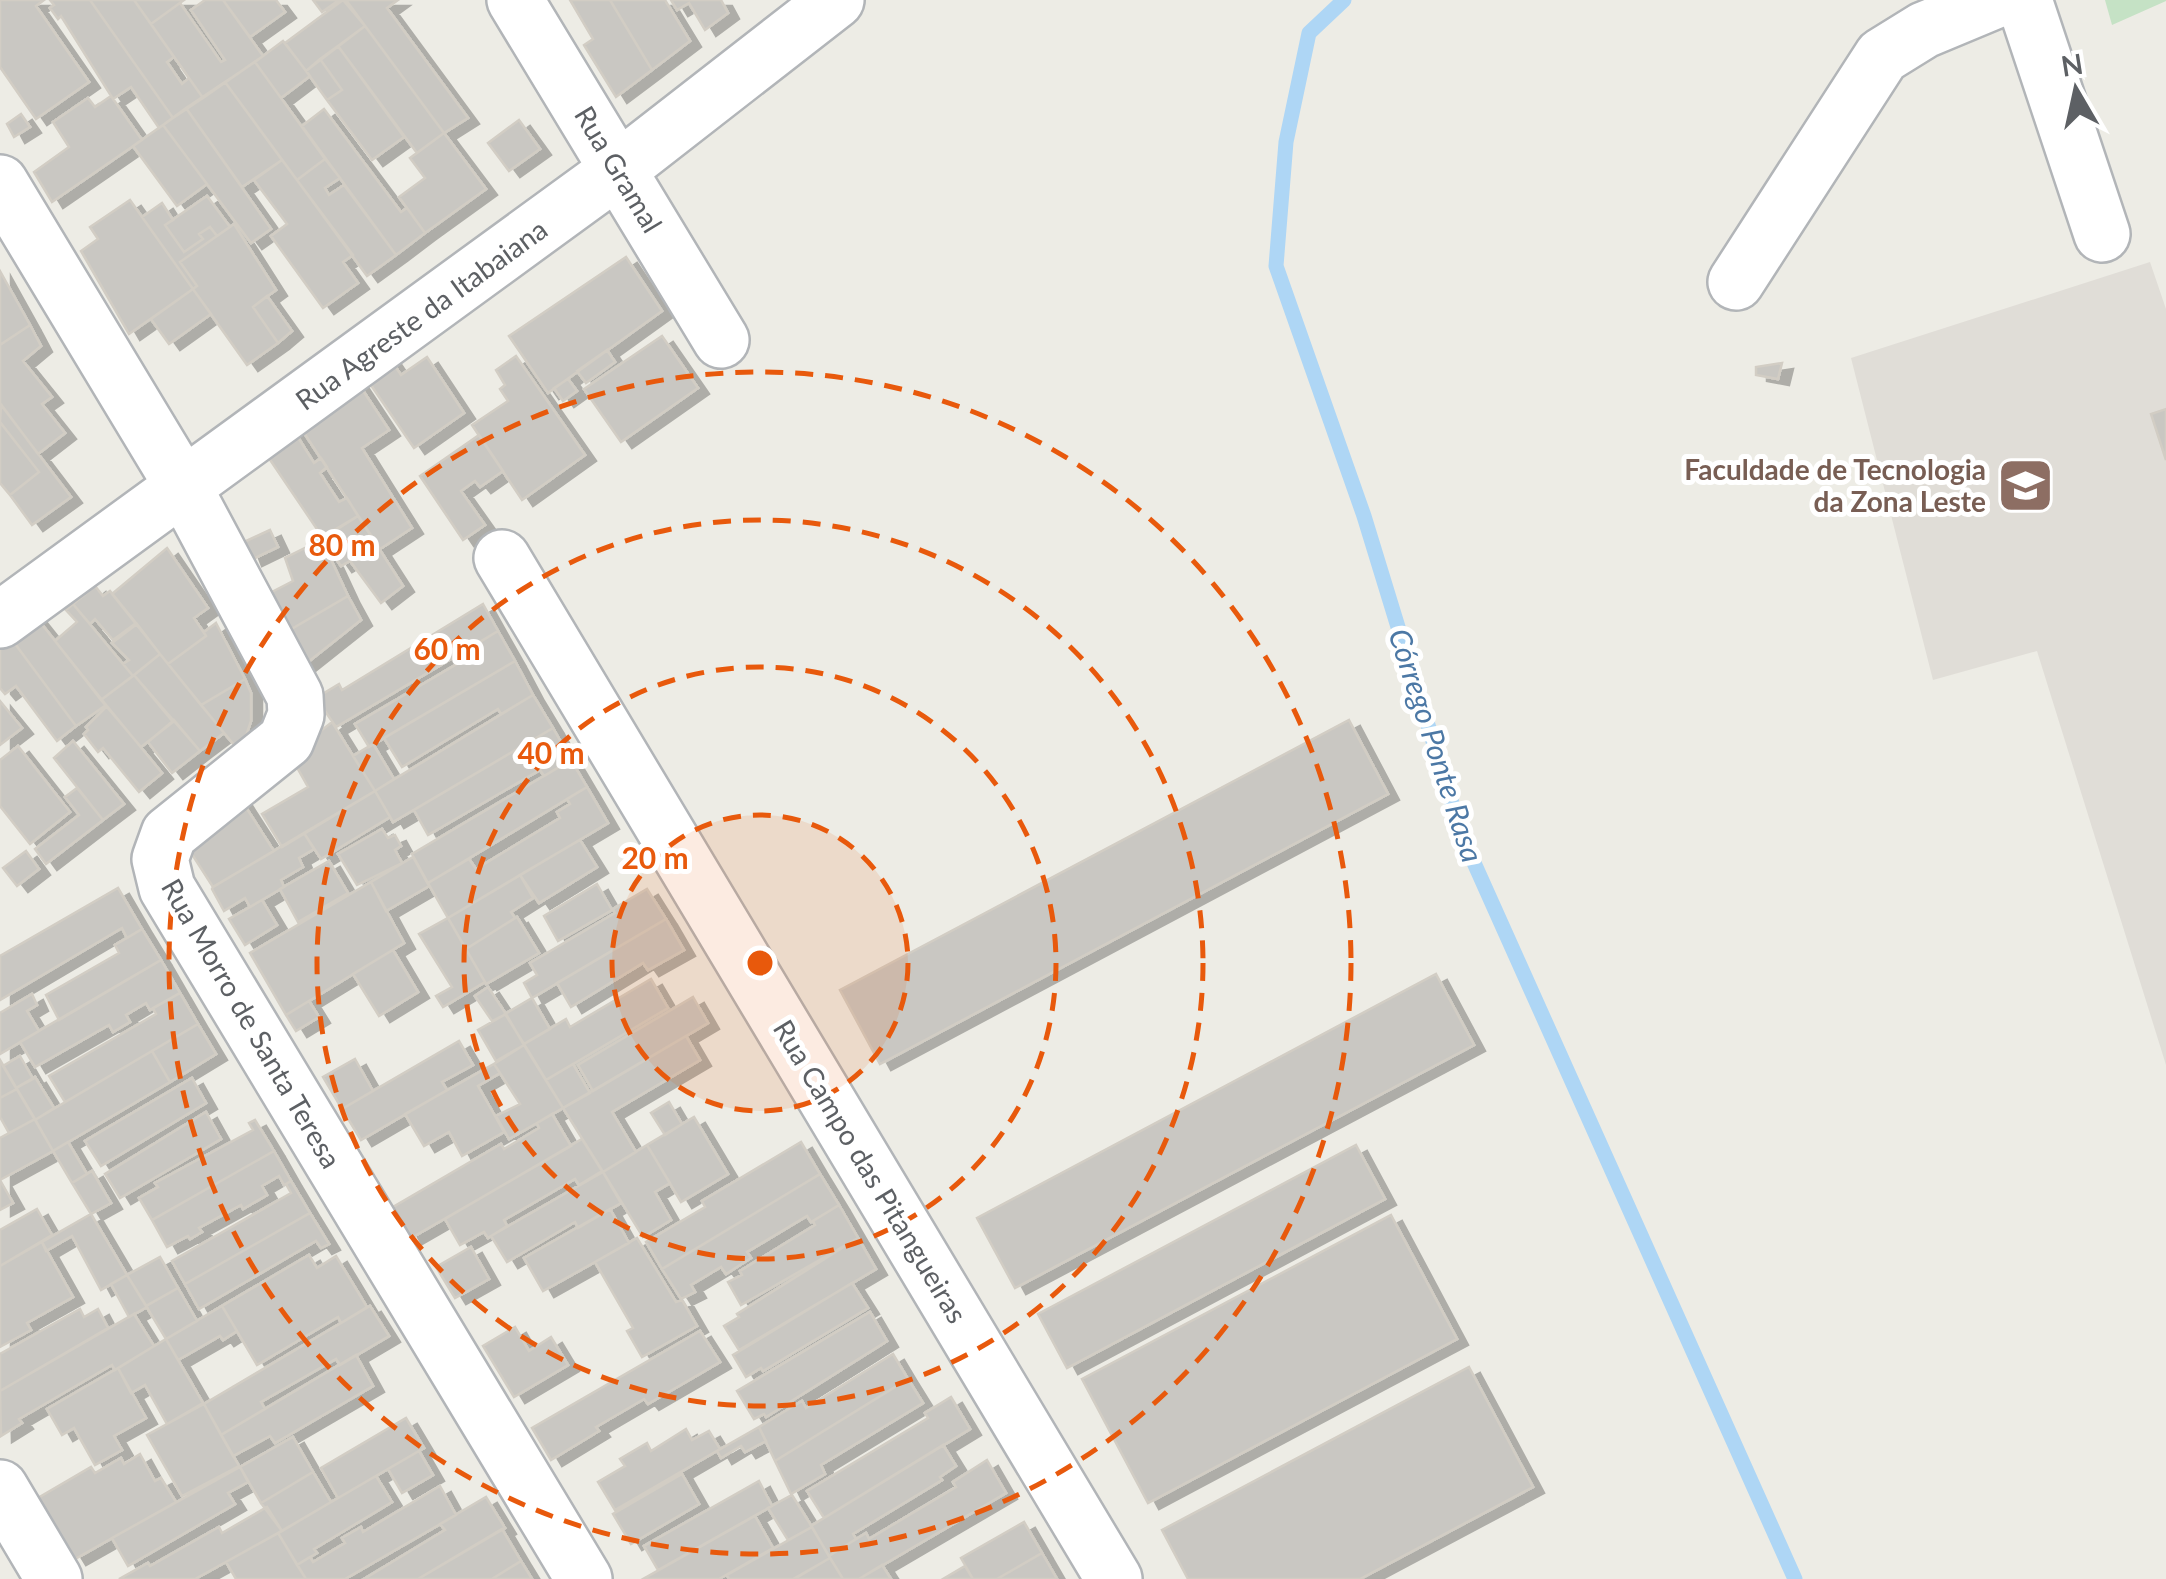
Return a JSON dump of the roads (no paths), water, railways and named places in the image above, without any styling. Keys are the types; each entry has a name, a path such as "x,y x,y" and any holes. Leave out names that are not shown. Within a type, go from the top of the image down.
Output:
{"street":[{"name":"Rua Gramal","path":"515,0 721,340"},
{"name":"Rua Agreste da Itabaiana","path":"0,620 618,168 836,0"},
{"path":"1736,282 1882,56 1924,30 1996,0"},
{"path":"2024,0 2102,234"},
{"name":"Rua Morro de Santa Teresa","path":"0,183 184,488 295,696 296,715 286,740 169,834 160,859 167,888 584,1579"},
{"name":"Rua Campo das Pitangueiras","path":"502,558 1114,1579"},
{"path":"0,1488 54,1579"}],"waterway":[{"name":"Córrego Ponte Rasa","path":"1344,0 1309,33 1286,142 1276,266 1364,516 1462,836 1795,1579"}],"place":[{"name":"Faculdade de Tecnologia da Zona Leste","path":"2025,485"}]}
